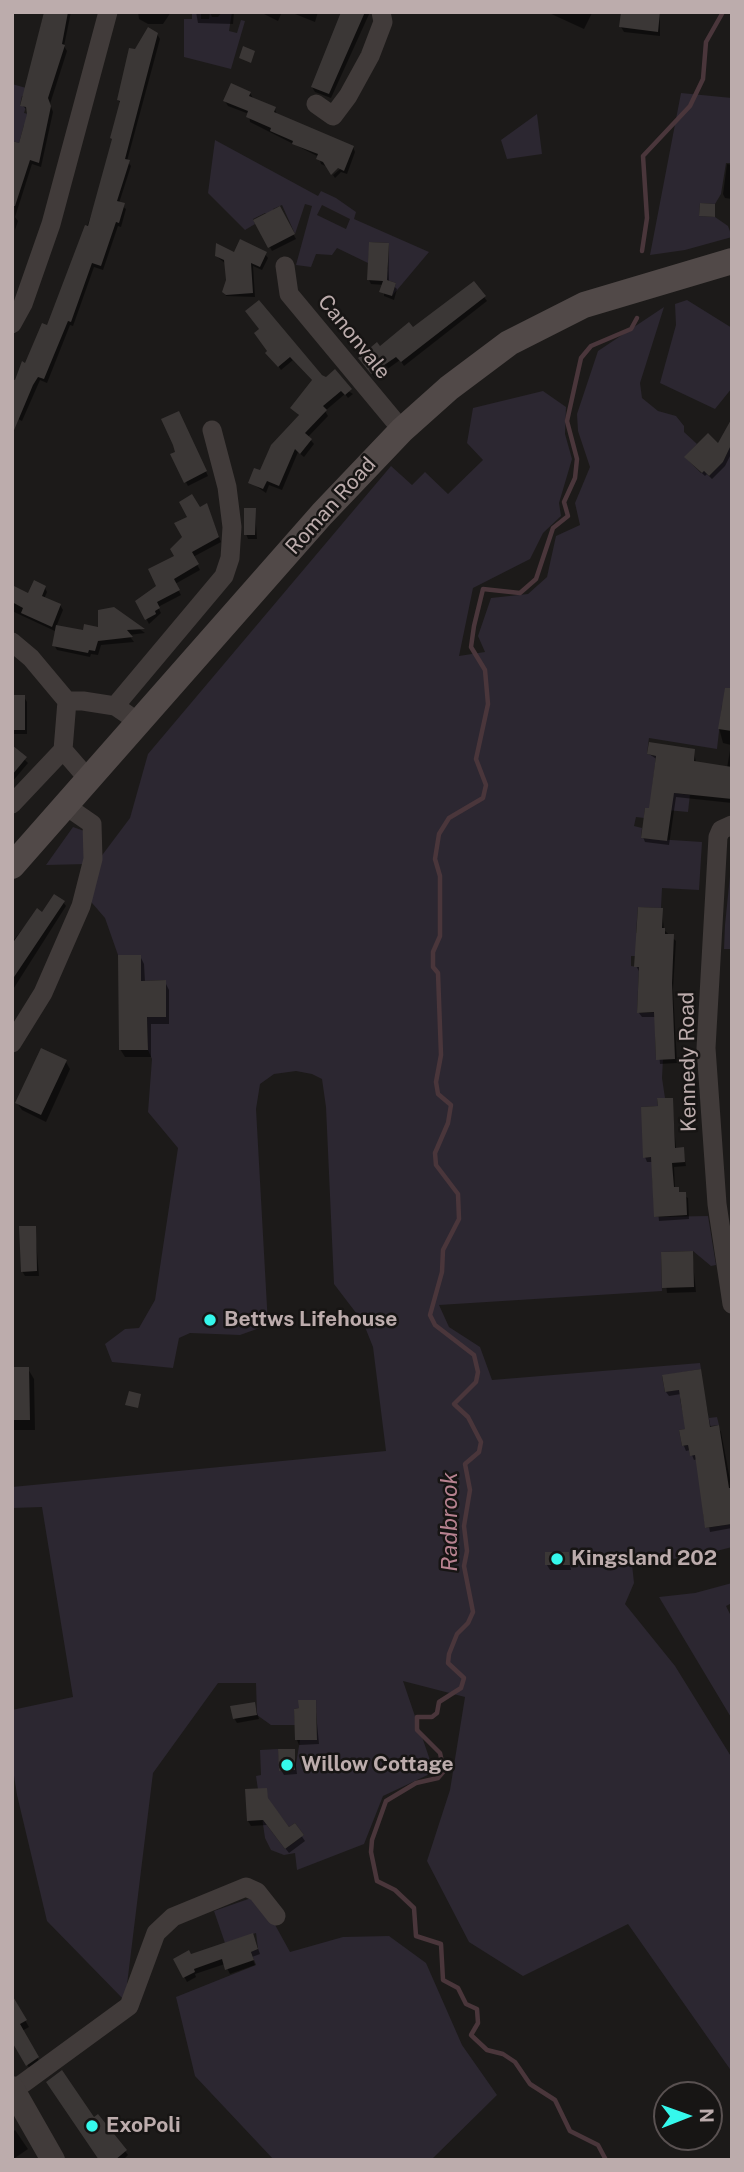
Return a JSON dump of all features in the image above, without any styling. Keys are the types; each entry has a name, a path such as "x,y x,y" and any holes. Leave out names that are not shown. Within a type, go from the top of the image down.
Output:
{"main road":[{"name":"Roman Road","path":"12,866 322,514 402,430 477,366 539,325 584,305 732,261"}],"street":[{"path":"12,324 23,304 51,225 76,140 90,72 108,12"},
{"path":"316,104 339,120 370,56 383,22 381,12"},
{"name":"Canonvale","path":"285,266 289,294 402,430"},
{"path":"115,706 224,576 232,527 227,487 212,430"},
{"path":"12,642 31,657 68,701 62,750 12,804"},
{"path":"68,701 115,706 140,723"},
{"path":"62,750 89,780"},
{"path":"12,1043 43,993 80,906 93,859 92,824 66,806"},
{"name":"Kennedy Road","path":"732,825 721,830 718,836 706,1048 717,1204 732,1304"},
{"path":"53,2160 13,2089 129,2006 156,1933 173,1917 246,1886 257,1892 276,1916"}],"shaded area":[{"path":"192,12 201,12 201,19 209,19 210,12 212,17 218,17 222,12 232,12 229,31 237,33 241,20 245,21 231,69 184,57 184,19 192,19"},
{"path":"12,84 44,93 22,96 20,105 26,107 24,113 41,117 38,128 24,125 19,143 12,141"},
{"path":"681,93 732,98 732,163 726,163 721,194 715,204 700,203 699,216 715,217 728,226 732,237 685,250 650,255"},
{"path":"537,114 542,154 507,159 501,140"},
{"path":"215,140 318,196 321,191 336,198 356,212 354,219 429,252 392,296 396,283 384,279 381,281 382,269 388,269 389,243 370,242 368,263 337,248 332,255 316,254 311,267 296,265 312,206 305,204 295,234 282,205 273,209 276,216 265,213 253,219 255,224 245,230 208,193","holes":["322,205 350,219 346,229 317,215"]},
{"path":"687,300 732,328 732,388 715,409 660,383 676,325 675,304"},
{"path":"664,307 640,383 642,398 658,411 676,416 684,426 684,432 697,444 685,457 701,473 704,471 709,476 723,462 732,443 732,698 722,705 717,749 649,738 647,754 656,756 652,790 690,795 688,812 645,808 644,818 636,817 634,826 642,828 641,838 702,842 699,890 662,888 661,908 638,907 636,933 648,934 654,956 631,956 631,966 639,967 637,1013 662,1012 655,1033 656,1059 663,1059 665,1098 657,1099 658,1106 641,1107 664,1148 652,1170 655,1217 708,1216 716,1265 711,1266 693,1251 661,1252 662,1291 439,1305 449,1327 480,1347 492,1380 700,1363 701,1369 662,1376 665,1392 683,1389 680,1399 684,1418 708,1414 709,1418 717,1417 719,1425 679,1430 682,1446 688,1445 690,1455 716,1451 719,1468 726,1467 703,1513 706,1528 732,1524 732,1547 697,1556 632,1564 634,1583 625,1604 675,1666 732,1758 732,2072 628,1924 523,1976 469,1942 427,1861 450,1790 465,1697 403,1681 434,1772 383,1796 364,1844 297,1870 295,1853 284,1855 271,1850 265,1838 256,1776 261,1775 260,1750 278,1749 280,1771 295,1770 300,1740 317,1739 316,1700 299,1701 299,1708 294,1709 295,1725 271,1725 257,1715 256,1683 218,1683 153,1773 125,2001 47,1921 12,1763 12,1710 73,1697 42,1507 12,1508 12,1487 386,1451 373,1347 363,1322 334,1284 326,1107 322,1079 312,1074 296,1071 274,1074 260,1084 256,1109 268,1325 240,1335 190,1333 179,1338 173,1368 112,1362 105,1344 125,1329 139,1328 155,1300 178,1148 148,1112 152,1059 148,1050 147,1017 166,1017 165,980 141,981 141,955 118,955 105,918 86,896 100,858 130,818 148,754 391,466 412,485 425,472 448,494 483,460 467,443 473,408 543,391 566,407 565,434 572,459 559,503 561,516 543,533 530,559 473,588 459,656 485,652 478,636 491,598 528,594 547,577 556,536 580,525 575,503 590,467 578,431 577,414 598,351","holes":["276,1810 289,1827 295,1823 304,1835 285,1849 263,1820"]},
{"path":"73,827 87,832 87,864 46,865"},
{"path":"732,856 732,949 724,949 725,925"},
{"path":"732,1583 732,1603 726,1606 732,1618 732,1719 659,1597 695,1593"},
{"path":"254,1897 268,1912 290,1952 343,1937 389,1936 426,1963 462,2045 497,2095 431,2160 274,2160 195,2076 176,1997 256,1965 251,1952 258,1949 256,1933 225,1943 214,1911"}],"building":[{"path":"44,12 68,12 62,44 65,45 48,98 51,106 39,163 30,160 15,206 12,206 12,141 19,143 27,114 26,107 20,106"},
{"path":"341,12 365,12 329,94 311,87"},
{"path":"621,12 660,12 658,32 619,27"},
{"path":"148,27 158,33 125,159 130,160 117,201 125,203 119,223 116,222 101,266 92,263 71,322 68,321 44,379 38,377 33,385 12,435 12,379 15,380 22,361 25,363 42,323 47,325 85,225 88,226 112,139 110,138 120,101 117,100 129,48 135,49"},
{"path":"243,46 255,51 251,63 239,58"},
{"path":"231,83 251,92 249,96 276,107 274,112 354,146 344,171 338,168 331,175 323,162 316,159 318,154 292,144 293,141 270,131 271,128 246,117 248,111 223,101"},
{"path":"700,203 715,204 715,217 699,216"},
{"path":"280,206 295,234 268,248 253,220"},
{"path":"240,239 267,252 260,267 251,263 253,293 226,295 222,292 226,280 224,260 215,256 216,243 234,252"},
{"path":"369,242 389,243 387,280 396,283 392,296 379,292 383,281 367,280"},
{"path":"474,281 486,296 401,362 396,357 371,374 358,358 377,342 380,346 409,322 413,327"},
{"path":"259,300 322,375 326,377 335,369 352,389 345,395 341,391 323,406 327,410 305,433 312,439 300,454 295,449 279,486 267,481 263,489 248,483 254,468 260,470 271,445 299,415 290,408 312,380 290,357 278,367 265,353 267,351 254,333 259,329 245,311"},
{"path":"179,411 207,471 184,483 170,454 175,452 161,419"},
{"path":"732,418 732,443 723,462 709,476 704,471 702,473 684,457 708,433 718,443"},
{"path":"192,494 200,507 207,503 219,537 192,552 199,564 174,579 180,590 157,602 160,608 155,611 156,614 145,620 135,601 156,586 148,569 174,556 170,549 182,537 174,523 187,517 179,502"},
{"path":"244,508 256,508 255,535 244,535"},
{"path":"34,580 46,586 42,596 61,604 52,627 21,613 23,608 12,602 12,585 28,593"},
{"path":"114,607 145,629 127,630 133,637 98,641 95,651 89,650 88,653 52,646 56,625 83,630 84,624 98,627 98,610"},
{"path":"725,688 732,688 732,731 718,729"},
{"path":"12,695 25,695 25,730 12,730"},
{"path":"649,742 695,749 694,761 732,767 732,799 674,793 667,841 641,838 645,808 649,808 656,756 647,754"},
{"path":"12,745 27,757 12,775"},
{"path":"54,894 65,901 12,980 12,944 37,908 42,912"},
{"path":"638,907 663,908 662,928 665,928 665,934 674,934 672,983 675,1059 656,1060 654,1012 637,1013 639,967 634,967"},
{"path":"118,955 141,955 141,981 166,980 166,1017 147,1017 148,1050 119,1050"},
{"path":"41,1048 67,1060 41,1115 15,1103"},
{"path":"657,1098 673,1098 675,1148 684,1147 685,1162 672,1163 674,1187 679,1187 679,1192 686,1192 687,1215 654,1217 651,1157 643,1158 641,1107 658,1106"},
{"path":"19,1226 36,1226 37,1271 21,1272"},
{"path":"693,1251 694,1287 662,1288 661,1252"},
{"path":"12,1367 29,1367 30,1420 12,1420"},
{"path":"701,1369 710,1427 719,1425 729,1488 732,1488 732,1524 705,1528 695,1455 690,1456 688,1445 682,1446 679,1430 685,1429 679,1390 665,1392 662,1375"},
{"path":"129,1391 141,1394 138,1408 125,1405"},
{"name":"Kingsland 202","path":"545,1552 569,1552 570,1565 545,1565"},
{"path":"298,1700 316,1700 317,1740 295,1740 294,1709 299,1708"},
{"path":"255,1702 257,1715 233,1719 230,1706"},
{"name":"Willow Cottage","path":"278,1749 295,1749 295,1770 279,1771"},
{"path":"267,1788 268,1798 289,1827 295,1823 304,1835 285,1849 263,1820 247,1821 245,1789"},
{"path":"253,1933 258,1949 251,1952 254,1960 225,1970 222,1959 194,1969 195,1972 183,1978 173,1959 189,1950 191,1954"},
{"path":"12,1995 27,2020 20,2024 39,2057 26,2066 12,2042"},
{"path":"62,2070 94,2117 98,2114 127,2150 115,2160 99,2160 46,2082"}],"waterway":[{"name":"Radbrook","path":"642,251 647,218 643,156 690,106 703,79 706,42 723,12"},
{"name":"Radbrook","path":"606,2160 598,2145 570,2131 555,2100 530,2084 515,2062 503,2054 487,2050 471,2035 478,2023 477,2009 466,2004 458,1988 443,1980 441,1944 416,1936 414,1908 395,1890 377,1881 371,1852 372,1840 386,1801 416,1783 438,1778 444,1771 440,1753 417,1730 417,1717 432,1717 437,1713 439,1702 461,1688 464,1678 448,1663 449,1654 457,1634 468,1623 473,1612 464,1566 467,1551 464,1526 470,1490 465,1464 479,1452 481,1442 468,1417 454,1404 476,1382 478,1372 474,1355 435,1325 430,1315 442,1272 443,1250 459,1219 458,1194 436,1165 435,1153 448,1123 451,1105 438,1094 436,1082 441,1055 438,973 433,967 433,952 440,936 440,876 435,859 439,834 449,818 483,798 486,785 476,759 488,704 485,670 471,647 474,626 483,589 520,593 536,579 553,528 568,516 564,502 575,478 577,459 567,421 581,358 591,346 631,329 637,318"}],"place":[{"name":"Bettws Lifehouse","path":"210,1320"},
{"name":"Kingsland 202","path":"557,1559"},
{"name":"Willow Cottage","path":"287,1765"},
{"name":"ExoPoli","path":"92,2126"}]}
